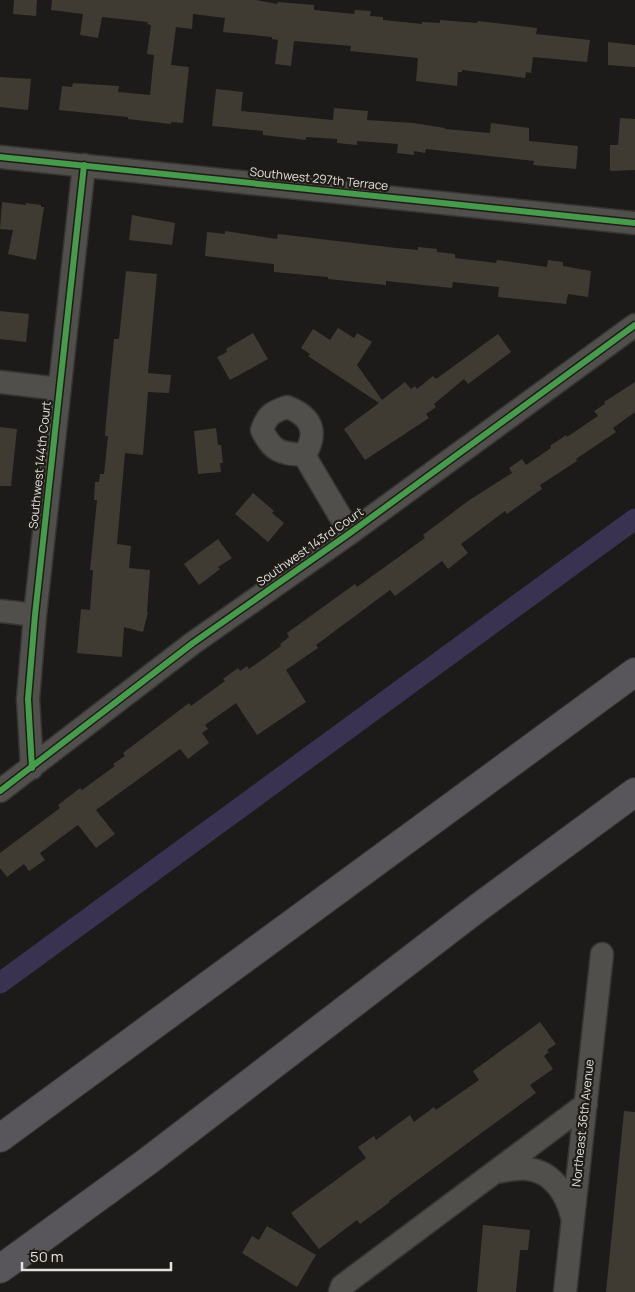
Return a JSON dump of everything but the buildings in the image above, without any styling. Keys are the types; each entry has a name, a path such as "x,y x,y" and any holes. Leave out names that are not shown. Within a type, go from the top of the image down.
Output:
{"highway":[{"path":"0,1138 635,672"},
{"path":"0,1269 148,1161 475,910 635,792"}],"street":[{"name":"Southwest 297th Terrace","path":"0,157 635,224"},
{"name":"Southwest 144th Court","path":"32,768 28,699 34,614 84,165"},
{"name":"Southwest 143rd Court","path":"0,792 193,643 350,533 635,325"},
{"path":"0,382 59,389"},
{"path":"304,455 350,533"},
{"path":"0,611 34,614"},
{"name":"Northeast 36th Avenue","path":"565,1292 602,954"},
{"path":"341,1289 586,1104"},
{"path":"494,1172 526,1168 545,1174 557,1186 569,1203 573,1220"}],"waterway":[{"path":"0,983 635,519"}],"cycle path":[{"path":"0,157 635,223"},
{"path":"32,768 28,699 35,615 84,165"},
{"path":"0,791 193,643 350,533 635,325"}]}
